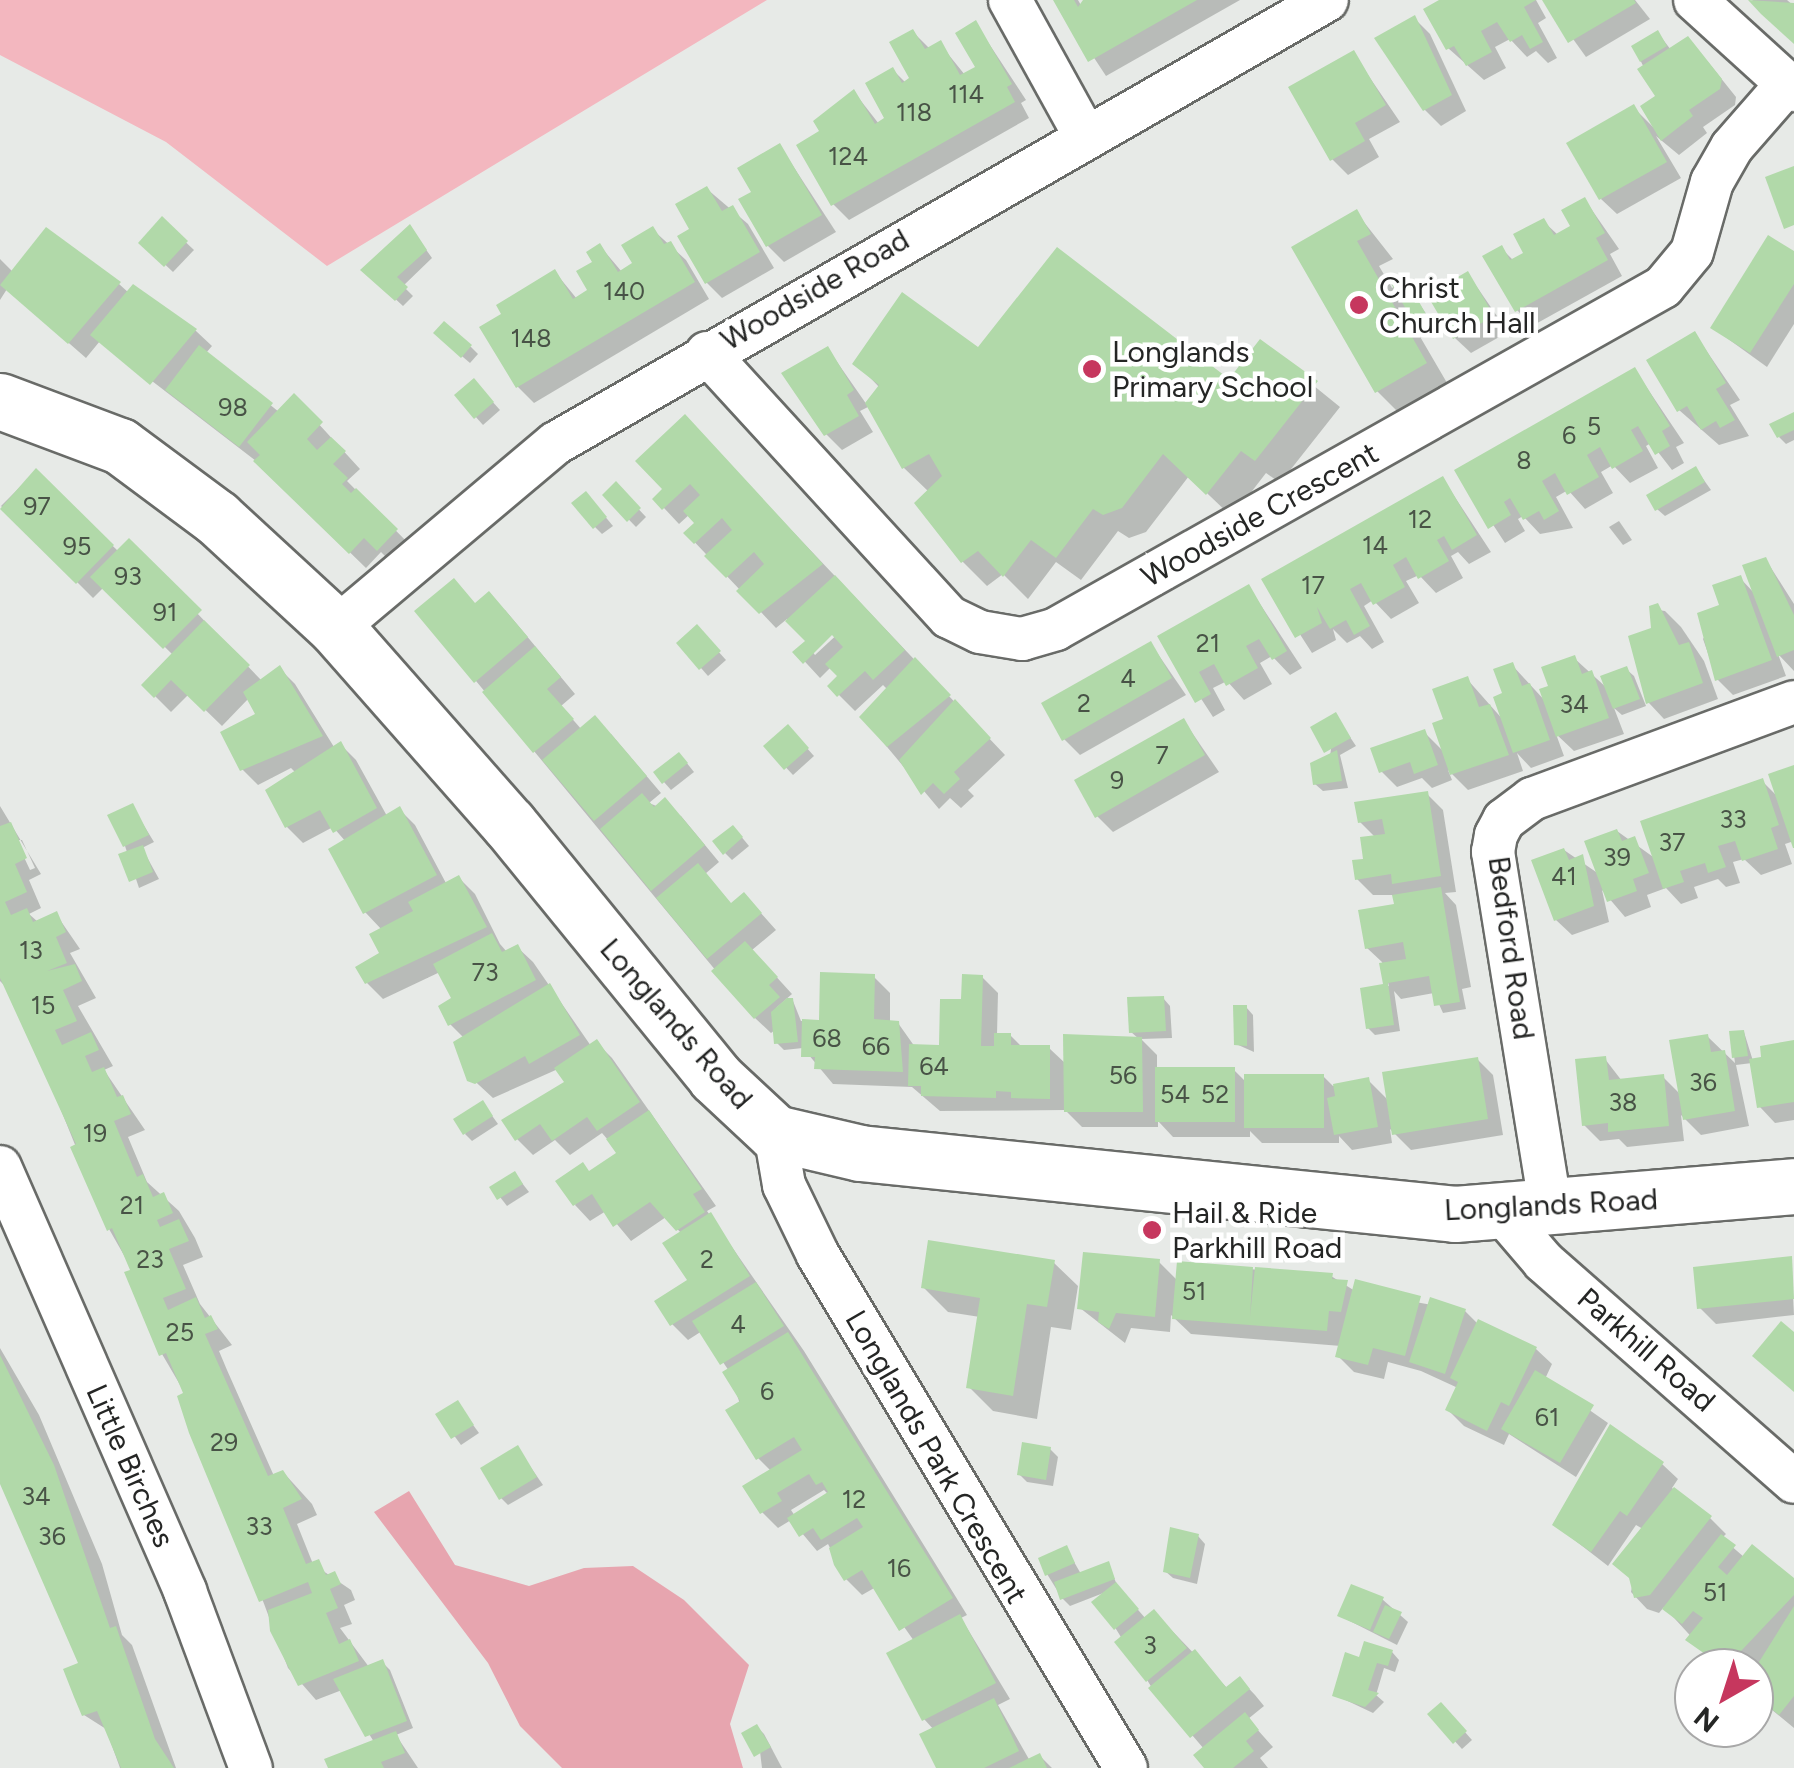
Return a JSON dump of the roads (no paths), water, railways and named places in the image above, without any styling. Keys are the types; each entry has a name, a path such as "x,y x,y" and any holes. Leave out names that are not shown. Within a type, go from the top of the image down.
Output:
{"street":[{"path":"1010,0 1085,136"},
{"name":"Woodside Road","path":"336,628 556,444 706,353 1327,0"},
{"path":"1695,0 1790,88"},
{"name":"Woodside Crescent","path":"706,353 949,617 980,632 1022,639 1056,629 1663,287 1692,252 1712,182 1732,147 1790,88"},
{"name":"Longlands Road","path":"0,401 120,446 217,518 336,628 510,824 715,1077 775,1134 860,1153 1152,1187 1527,1212 1794,1186"},
{"name":"Bedford Road","path":"1527,1212 1493,852 1496,835 1504,820 1532,800 1794,702"},
{"name":"Longlands Park Crescent","path":"775,1134 784,1185 818,1255 1126,1768"},
{"name":"Little Birches","path":"0,1167 185,1591 251,1768"},
{"name":"Parkhill Road","path":"1527,1212 1544,1262 1794,1482"}],"place":[{"name":"Christ Church Hall","path":"1359,305"},
{"name":"Longlands Primary School","path":"1092,369"},
{"name":"Hail & Ride Parkhill Road","path":"1152,1230"}]}
